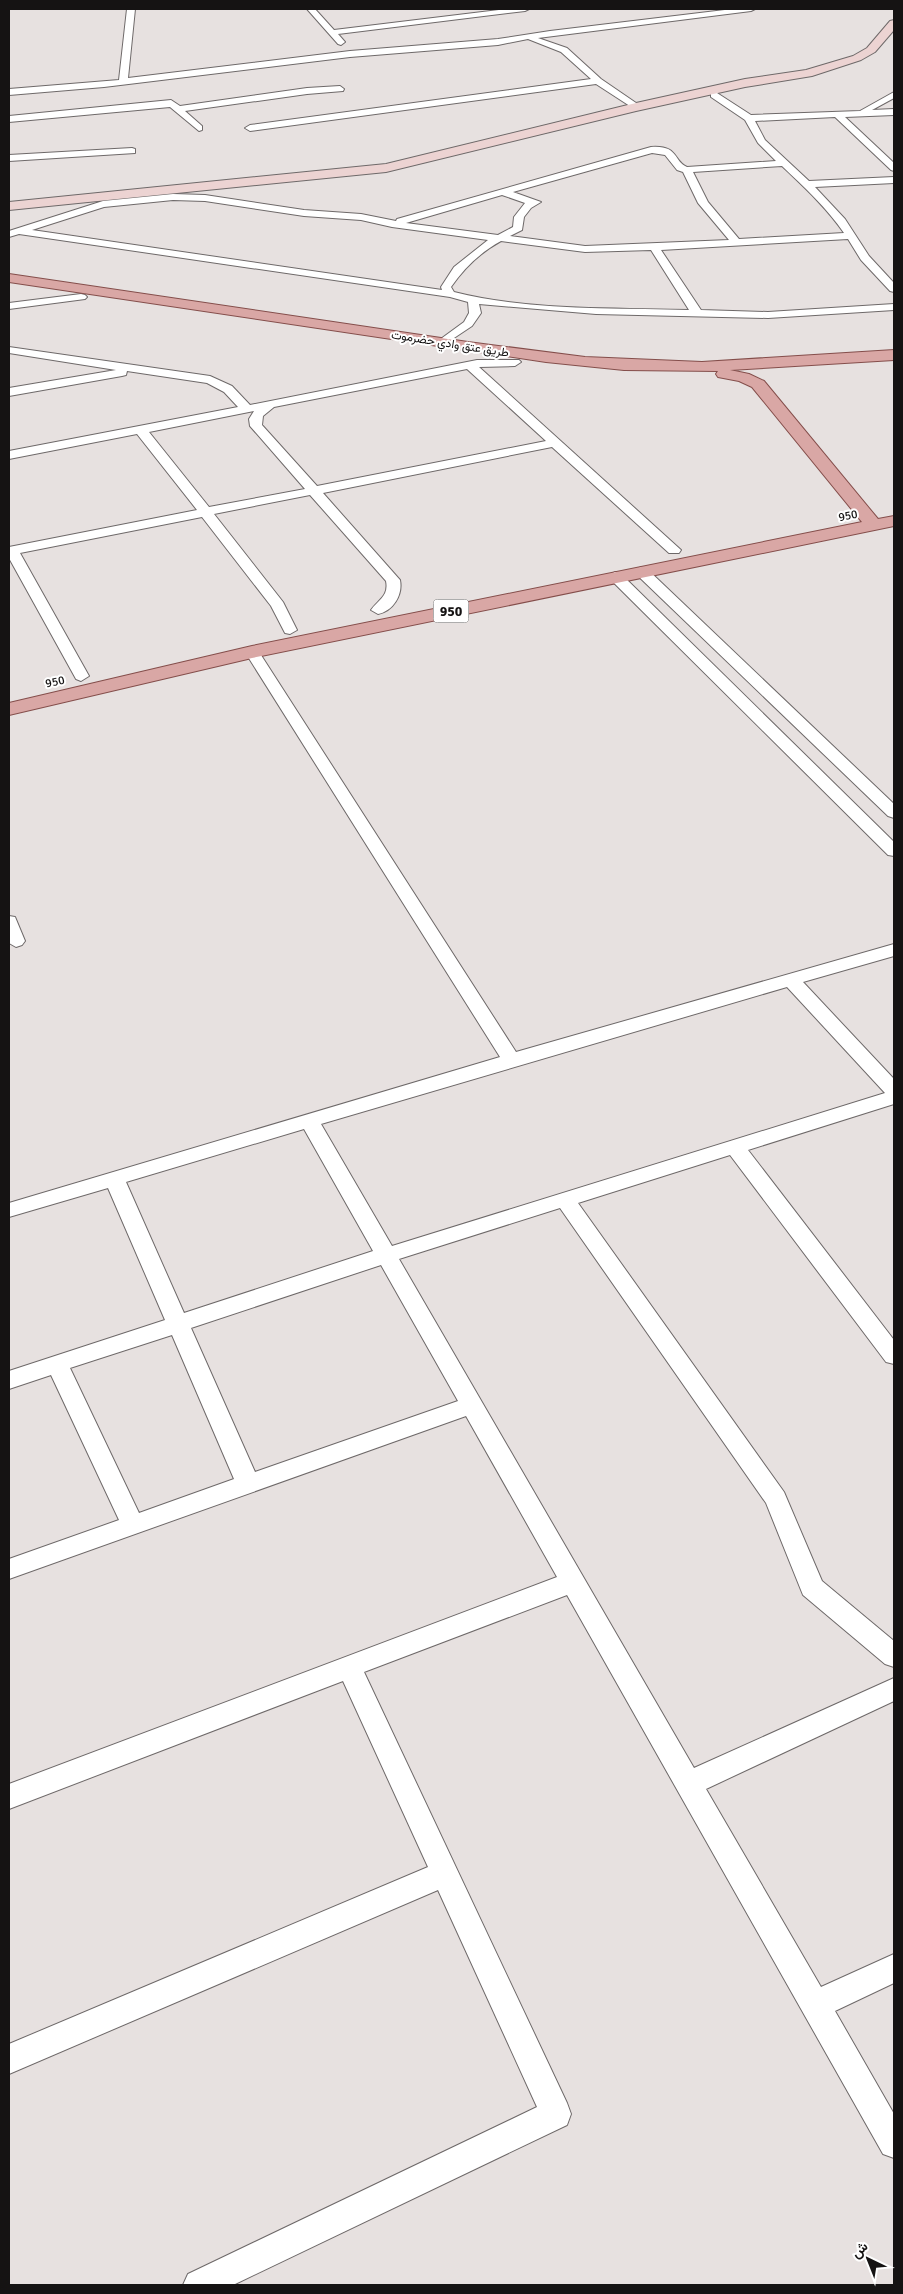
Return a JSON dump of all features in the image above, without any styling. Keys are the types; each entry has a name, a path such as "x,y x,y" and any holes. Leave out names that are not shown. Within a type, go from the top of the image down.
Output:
{"main road":[{"name":"طريق عتق وادي حضرموت","path":"9,278 612,368 730,366 894,355"},
{"name":"طريق عتق وادي حضرموت","path":"9,286 515,362 724,374 894,363"},
{"path":"780,371 772,378 770,384 772,387 882,516"},
{"path":"724,374 743,377 758,384 882,516"},
{"name":"950","path":"9,693 378,610 674,550 882,516"},
{"name":"950","path":"9,709 252,652 641,571 882,516"}],"street":[{"path":"122,81 131,9"},
{"path":"310,9 334,32 350,54"},
{"path":"334,32 525,9"},
{"path":"9,92 122,81 150,85 350,54 498,42 751,9"},
{"path":"9,206 386,168 636,107 745,83 808,73 857,58 871,50 894,23"},
{"path":"527,37 564,50 598,81 636,107"},
{"path":"9,211 356,177 391,171 714,95 816,76 866,60 894,43"},
{"path":"250,128 598,81"},
{"path":"150,85 199,128"},
{"path":"9,119 175,106 307,91 340,90"},
{"path":"714,95 749,118 762,140 841,221 865,258 894,289"},
{"path":"860,114 894,95"},
{"path":"749,118 894,112"},
{"path":"838,114 894,168"},
{"path":"392,224 651,150 666,151 674,157 680,168 687,170 784,163"},
{"path":"9,158 132,151"},
{"path":"687,170 703,204 736,243"},
{"path":"807,184 894,180"},
{"path":"450,294 446,287 458,269 486,245 518,228 519,217 527,206 536,202 522,200 502,192"},
{"path":"14,233 103,204 173,197 205,198 304,213 361,217 392,224 585,249 850,236"},
{"path":"14,233 450,294 473,300 534,307 587,311 768,315 894,308"},
{"path":"654,247 696,313"},
{"path":"9,306 81,297"},
{"path":"442,342 468,324 475,312 473,300"},
{"path":"9,350 202,378 217,382 228,389 248,410"},
{"path":"455,353 464,360 466,367 674,550"},
{"path":"9,455 466,367 494,362 515,362"},
{"path":"9,392 139,369"},
{"path":"270,406 257,415 256,426 393,580 395,586 392,599 378,610"},
{"path":"141,430 278,605 290,630"},
{"path":"81,676 10,551 554,443"},
{"path":"641,571 894,813"},
{"path":"615,576 894,851"},
{"path":"252,652 511,1060"},
{"path":"9,921 16,941"},
{"path":"9,1210 511,1060 894,950"},
{"path":"790,979 894,1091"},
{"path":"9,1380 386,1255 894,1097"},
{"path":"309,1120 894,2143"},
{"path":"735,1147 894,1356"},
{"path":"114,1178 248,1484"},
{"path":"566,1200 686,1368 776,1499 812,1588 894,1656"},
{"path":"57,1364 133,1525"},
{"path":"9,1569 471,1405"},
{"path":"9,1796 572,1582"},
{"path":"199,2285 556,2114 348,1667"},
{"path":"688,1784 894,1689"},
{"path":"9,2059 445,1873"},
{"path":"815,2005 894,1968"}]}
